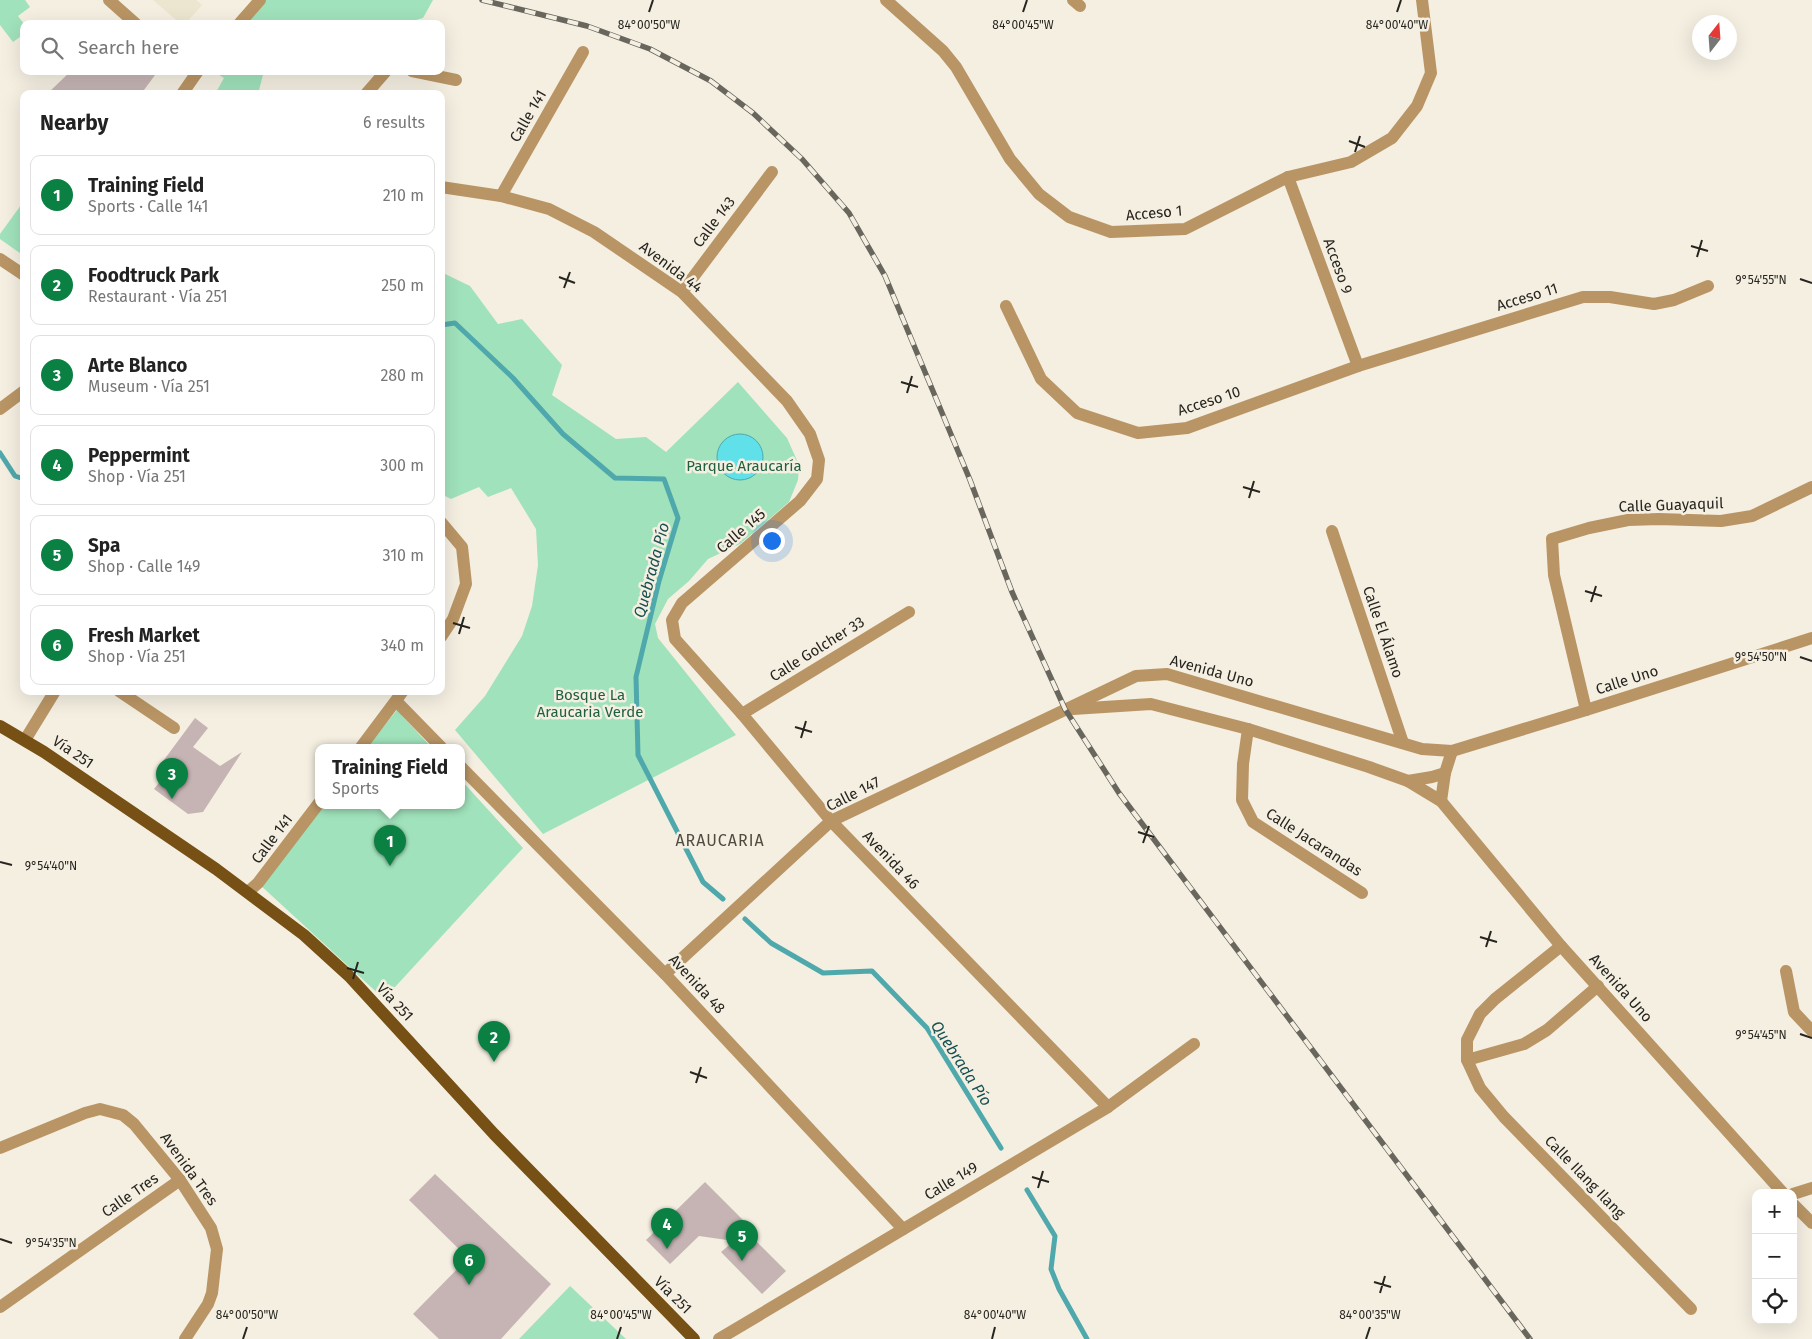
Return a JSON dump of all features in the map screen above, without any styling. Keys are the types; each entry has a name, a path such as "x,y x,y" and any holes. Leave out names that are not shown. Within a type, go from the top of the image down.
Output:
{"main road":[{"name":"Vía 251","path":"0,726 26,740 248,892 304,935 349,976 500,1141 694,1339"}],"street":[{"path":"109,0 132,20"},
{"path":"243,20 260,0"},
{"name":"Acceso 1","path":"886,0 943,51 956,66 1010,159 1039,194 1069,217 1111,232 1185,229 1288,177 1351,162 1392,138 1416,106 1431,73 1422,0"},
{"name":"Calle 141","path":"501,196 583,52"},
{"path":"185,90 195,75"},
{"path":"369,90 383,75"},
{"path":"432,75 456,80"},
{"name":"Calle 143","path":"682,292 772,172"},
{"name":"Acceso 9","path":"1288,177 1358,366"},
{"name":"Avenida 44","path":"445,189 501,196 549,209 594,232 682,292 787,401 810,434 819,460"},
{"path":"0,259 20,272"},
{"name":"Acceso 11","path":"1358,366 1583,297 1610,297 1654,304 1674,300 1708,286"},
{"name":"Acceso 10","path":"1006,306 1041,379 1077,413 1138,433 1187,428 1358,366"},
{"path":"0,409 20,394"},
{"name":"Calle 145","path":"672,620 682,603 800,501 817,479 819,460"},
{"name":"Calle Guayaquil","path":"1586,710 1554,575 1552,539 1589,528 1628,520 1659,519 1721,522 1752,516 1812,487"},
{"path":"445,527 462,547 466,584 454,619 445,631"},
{"name":"Calle El Álamo","path":"1332,531 1403,743"},
{"name":"Calle Golcher 33","path":"742,714 908,612"},
{"name":"Avenida 46","path":"672,620 675,639 742,714 831,821 1108,1107"},
{"name":"Calle Uno","path":"1452,751 1812,638"},
{"name":"Avenida Uno","path":"1065,709 1136,676 1167,674 1422,749 1452,751"},
{"path":"26,740 53,695"},
{"path":"126,695 174,728"},
{"path":"363,744 399,696 439,744"},
{"name":"Avenida Uno","path":"1065,709 1151,704 1248,729 1408,781 1440,801 1562,946 1779,1189"},
{"name":"Calle 147","path":"665,974 831,821 1065,709"},
{"name":"Calle Jacarandas","path":"1248,729 1242,764 1242,800 1253,822 1362,893"},
{"path":"1422,749 1440,760 1446,770"},
{"path":"1440,801 1452,751"},
{"path":"1408,781 1432,777 1446,770"},
{"name":"Avenida 48","path":"465,771 665,974 903,1229"},
{"name":"Calle 141","path":"248,892 258,884 315,808"},
{"path":"1562,946 1495,999 1480,1014 1467,1040 1467,1060 1524,1044 1547,1030 1598,986"},
{"path":"1786,970 1794,1012 1812,1031"},
{"name":"Calle 149","path":"719,1339 1108,1107 1194,1044"},
{"name":"Calle Ilang Ilang","path":"1467,1060 1480,1088 1504,1117 1691,1309"},
{"name":"Avenida Tres","path":"0,1148 85,1113 100,1110 123,1115 134,1124 180,1180 211,1228 217,1249 212,1293 208,1304 185,1339"},
{"name":"Calle Tres","path":"0,1306 180,1180"},
{"path":"1797,1193 1812,1188"},
{"path":"1797,1208 1812,1223"}],"shaded area":[{"path":"153,0 196,0 202,5 189,20 176,20"}],"green space":[{"path":"0,0 25,0 30,7 18,16 21,20 20,37 13,42 0,25"},
{"path":"261,0 433,0 423,18 416,20 244,20"},
{"path":"219,75 263,75 259,90 217,90 224,78"},
{"path":"20,206 20,253 0,239 0,234"},
{"name":"Bosque La Araucaria Verde","path":"445,274 470,286 498,324 522,319 562,365 552,395 616,439 646,437 666,452 738,382 787,438 799,465 798,480 789,502 740,544 708,559 689,581 668,599 655,624 658,638 736,735 543,834 455,730 485,696 522,636 532,606 538,565 536,529 511,488 488,497 479,487 451,499 445,496"},
{"path":"397,710 428,744 369,744"},
{"path":"465,784 523,848 384,999 258,883 318,809 465,809"},
{"path":"570,1286 626,1339 519,1339"}],"water":[{"path":"736,434 744,434 753,438 759,444 763,457 759,470 753,476 744,480 736,480 727,476 721,470 717,461 717,453 721,444 727,438"}],"building":[{"path":"67,75 155,75 144,90 51,90"},
{"path":"195,718 208,728 193,747 220,766 242,752 203,812 188,814 154,789 166,774 158,768"},
{"path":"435,1174 551,1284 501,1339 439,1339 413,1314 468,1258 409,1200"},
{"path":"705,1182 751,1228 747,1232 786,1271 762,1294 721,1252 734,1241 699,1236 670,1264 646,1240"}],"waterway":[{"name":"Quebrada Pío","path":"445,324 455,323 513,378 563,434 615,478 664,479 678,518 659,581 636,677 638,755 703,882 723,899"},
{"name":"Quebrada Pío","path":"0,453 15,476 20,478"},
{"name":"Quebrada Pío","path":"745,919 771,943 823,973 872,971 927,1028 1001,1148"},
{"name":"Quebrada Pío","path":"1027,1190 1055,1236 1051,1269 1059,1289 1087,1339"}],"railway":[{"path":"482,0 587,26 650,49 711,81 753,113 802,159 849,213 885,276 970,480 1012,592 1065,709 1119,793 1530,1339"}],"place":[{"name":"Arte Blanco","path":"172,799"},
{"name":"Training Field","path":"390,866"},
{"name":"Foodtruck Park","path":"494,1062"},
{"name":"Peppermint","path":"667,1249"},
{"name":"Spa","path":"742,1261"},
{"name":"Fresh Market","path":"469,1285"}],"district":[{"name":"ARAUCARIA","path":"720,840"}],"park label":[{"name":"Parque Araucaría","path":"744,466"}]}
